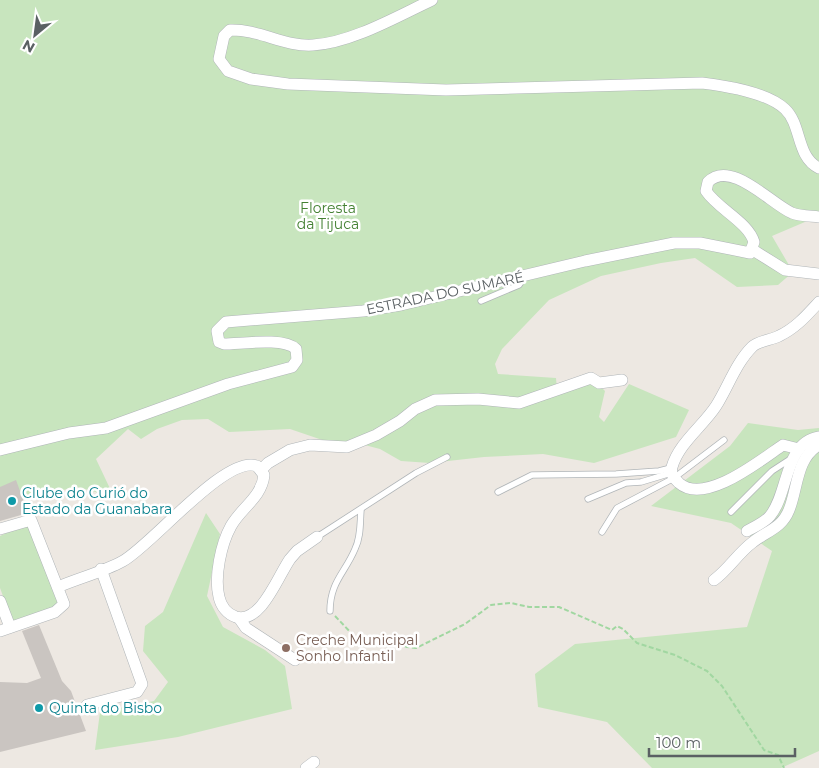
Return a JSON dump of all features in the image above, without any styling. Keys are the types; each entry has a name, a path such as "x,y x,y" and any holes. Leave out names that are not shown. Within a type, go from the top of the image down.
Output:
{"street":[{"path":"432,0 359,33 313,46 288,42 266,34 230,30 224,36 219,59 228,71 251,79 288,84 446,90 702,83 728,86 774,102 786,110 805,155 819,168"},
{"path":"819,217 793,214 731,175 710,180 706,186 706,191 713,200 750,232 754,242 753,250 785,270 819,274"},
{"name":"ESTRADA DO SUMARÉ","path":"0,450 126,422 228,384 292,367 297,360 296,349 287,344 224,344 219,342 217,331 226,322 363,311 457,293 585,260 674,243 700,243 747,253 753,250"},
{"path":"796,453 783,445 752,468 711,487 696,489 682,485 672,473 686,442 715,407 752,347 778,336 797,325 819,302"},
{"path":"261,470 268,463 290,450 310,445 347,447 376,435 400,421 415,409 435,400 478,399 519,403 591,378 600,383 622,380"},
{"path":"747,531 765,521 780,497 796,453 810,438 819,437"},
{"path":"714,580 753,541 767,534 784,520 805,457 819,445"},
{"path":"58,587 123,561 168,521 235,468 252,464 261,470 264,475 264,482 259,492 231,526 223,546 217,588 220,599 230,615 239,618 246,628 295,660"},
{"path":"0,529 31,519 64,604 60,610 5,629 0,601"},
{"path":"765,521 774,526 784,520"},
{"path":"239,618 257,612 290,559 297,551 317,537"},
{"path":"87,705 137,692 142,684 102,569"}],"lane":[{"path":"481,301 519,285 525,276"},
{"path":"602,532 617,508 724,440"},
{"path":"730,512 772,471 796,453"},
{"path":"317,537 416,473 447,458"},
{"path":"498,492 532,475 616,474 659,471 672,473"},
{"path":"588,499 626,483 641,482 672,473"},
{"path":"330,610 330,598 335,582 358,543 361,510"}],"path":[{"path":"330,610 354,637 362,642 384,637 410,648 416,648 437,639 465,624 485,608 503,603 535,608 559,607 612,630 617,626 623,629 637,643 674,655 706,671 722,686 764,750 778,755 784,768"}],"green space":[{"name":"Floresta da Tijuca","path":"0,0 819,0 819,216 772,236 793,272 778,285 737,287 695,258 601,276 549,300 502,349 495,364 498,374 556,378 557,390 593,379 605,391 599,417 604,422 629,384 689,410 676,437 594,463 543,454 484,457 430,463 401,461 380,449 357,443 337,445 290,429 229,432 208,419 182,420 157,429 141,439 128,429 96,459 114,497 77,487 27,498 0,500"},
{"path":"748,423 798,430 819,428 819,751 781,768 652,768 607,722 538,707 535,674 575,644 747,627 772,551 731,523 651,506 730,446"},
{"path":"206,513 220,534 207,596 223,627 265,650 285,666 292,709 178,737 95,750 100,712 154,701 168,682 143,651 145,626 163,612"},
{"path":"28,523 62,604 13,623 0,588 0,536"}],"building":[{"name":"Clube do Curió do Estado da Guanabara","path":"16,480 28,513 0,521 0,487"},
{"name":"Quinta do Bisbo","path":"39,625 62,681 71,691 86,731 0,752 0,682 27,683 41,678 22,631"}],"place":[{"name":"Clube do Curió do Estado da Guanabara","path":"12,501"},
{"name":"Creche Municipal Sonho Infantil","path":"286,648"},
{"name":"Quinta do Bisbo","path":"39,708"}]}
